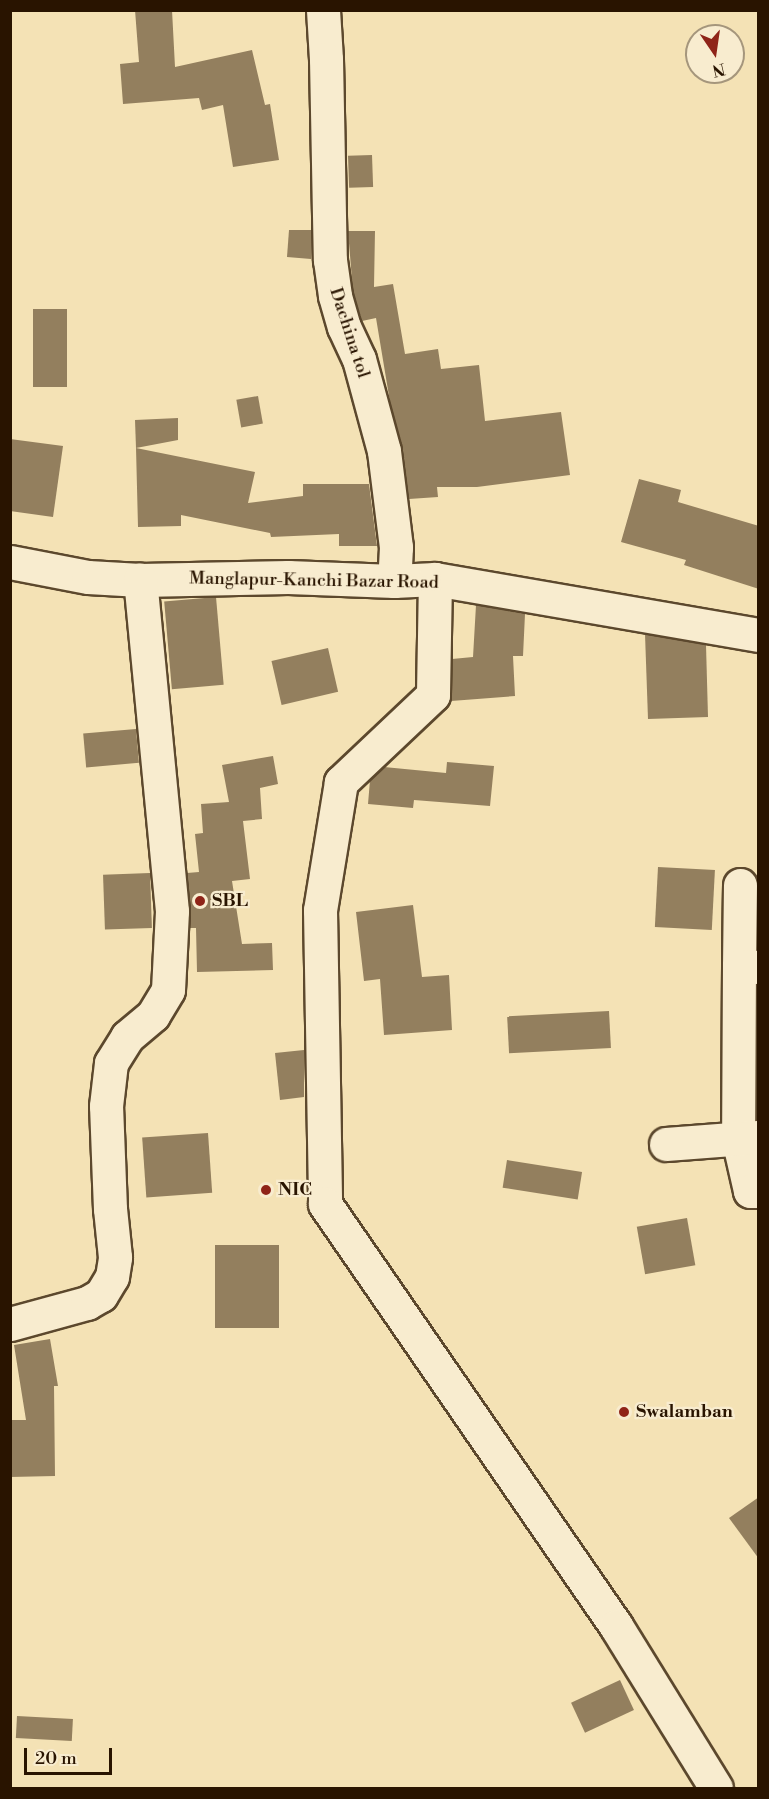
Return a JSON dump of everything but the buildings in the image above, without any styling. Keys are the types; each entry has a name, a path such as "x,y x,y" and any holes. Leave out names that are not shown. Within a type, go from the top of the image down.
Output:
{"street":[{"name":"Dachina tol","path":"323,10 330,260 338,307 359,359 384,451 396,547 394,581"},
{"name":"Manglapur-Kanchi Bazar Road","path":"10,562 88,577 140,580 288,577 394,581 435,579 759,635"},
{"path":"435,579 433,695 341,782 321,910 325,1204 616,1626 717,1788"},
{"path":"10,1324 87,1303 101,1294 111,1277 115,1257 110,1209 105,1106 111,1063 128,1037 153,1015 168,990 172,911 140,580"},
{"path":"740,885 749,966 750,1191 759,1191"},
{"path":"666,1144 748,1137"}],"place":[{"name":"SBL","path":"200,901"},
{"name":"NIC","path":"266,1190"},
{"name":"Swalamban","path":"624,1412"}]}
